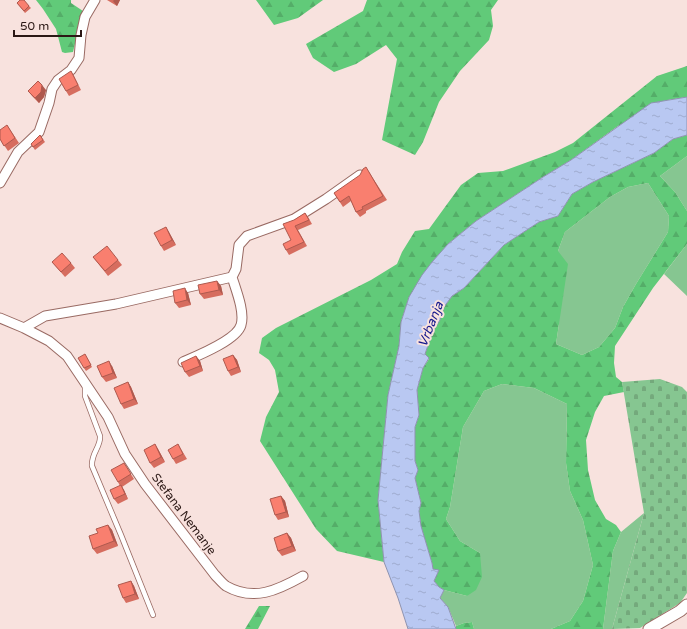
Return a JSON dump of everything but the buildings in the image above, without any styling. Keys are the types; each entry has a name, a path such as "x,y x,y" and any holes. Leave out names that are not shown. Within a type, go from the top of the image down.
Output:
{"street":[{"path":"0,183 18,152 39,132 50,103 52,89 58,80 71,70 79,58 85,17 95,0"},
{"path":"183,362 217,346 238,332 242,324 240,300 232,277 236,269 239,245 247,236 294,218 326,199 360,175"},
{"path":"24,328 45,316 116,304 232,277"},
{"name":"Stefana Nemanje","path":"0,318 24,328 48,341 67,356 108,417 125,454 145,484 215,575 225,585 246,594 264,593 287,585 303,576"},
{"path":"649,629 680,611 687,605"}],"lane":[{"name":"Stefana Nemanje","path":"85,383 85,396 100,436 100,441 92,457 92,466 153,615"}],"green space":[{"path":"36,0 71,0 71,3 83,11 73,52 62,52 56,29"},
{"path":"256,0 323,0 298,18 274,25"},
{"path":"367,0 498,0 491,10 493,26 489,40 460,71 439,102 423,142 415,155 382,140 397,59 386,45 356,64 334,72 313,58 306,44 363,11"},
{"path":"687,66 687,97 668,100 618,126 571,160 476,221 448,244 409,297 401,322 399,346 388,395 378,500 384,562 337,551 316,529 260,441 266,417 279,392 275,370 269,360 259,353 262,338 276,328 371,280 397,264 402,252 415,231 429,229 461,185 478,173 503,171 555,152 573,143 657,76"},
{"path":"687,135 687,156 660,176 675,192 687,211 687,244 653,288 615,346 614,363 616,377 622,382 624,392 604,396 595,412 586,440 588,470 595,500 606,519 616,525 621,532 613,551 603,629 551,629 570,621 583,601 593,565 583,520 570,491 566,463 567,404 534,388 502,384 484,391 463,427 450,507 446,519 460,541 480,553 482,577 476,590 467,596 444,590 434,581 439,570 433,570 421,527 419,511 421,503 415,478 418,470 415,461 415,427 419,415 417,390 423,368 429,359 425,354 433,331 440,320 444,307 452,296 464,288 504,245 539,222 558,216 572,194 593,182 654,153 673,139","holes":["648,183 669,216 668,232 623,307 615,328 599,347 582,355 556,344 568,264 558,251 565,232 610,197 628,187"]},
{"path":"687,156 687,211 675,192 660,176"},
{"path":"648,183 669,216 668,232 623,307 615,328 599,347 582,355 556,344 559,324 558,251 565,232 610,197 628,187"},
{"path":"687,244 687,296 664,274"},
{"path":"660,379 682,387 687,392 687,593 680,603 640,628 612,629 644,513 622,382"},
{"path":"502,384 534,388 567,404 566,463 570,491 583,520 593,565 583,601 570,621 551,629 474,629 472,622 456,626 448,607 440,598 444,590 467,596 480,553 460,541 446,519 450,507 463,427 484,391"},
{"path":"644,513 612,629 603,629 613,551 621,532"},
{"path":"259,606 270,606 258,629 245,629"},
{"path":"472,622 474,629 456,629 456,626"}],"water":[{"name":"Vrbanja","path":"687,97 687,135 673,139 654,153 593,182 572,194 558,216 539,222 504,245 464,288 452,296 444,307 440,320 433,331 425,354 429,358 423,368 417,390 419,415 415,427 415,461 418,470 415,478 421,503 419,511 421,526 433,569 439,570 434,581 444,590 440,598 448,607 456,629 408,629 384,562 378,500 388,395 399,346 401,322 409,297 422,275 432,262 448,244 476,221 571,160 651,103"}]}
